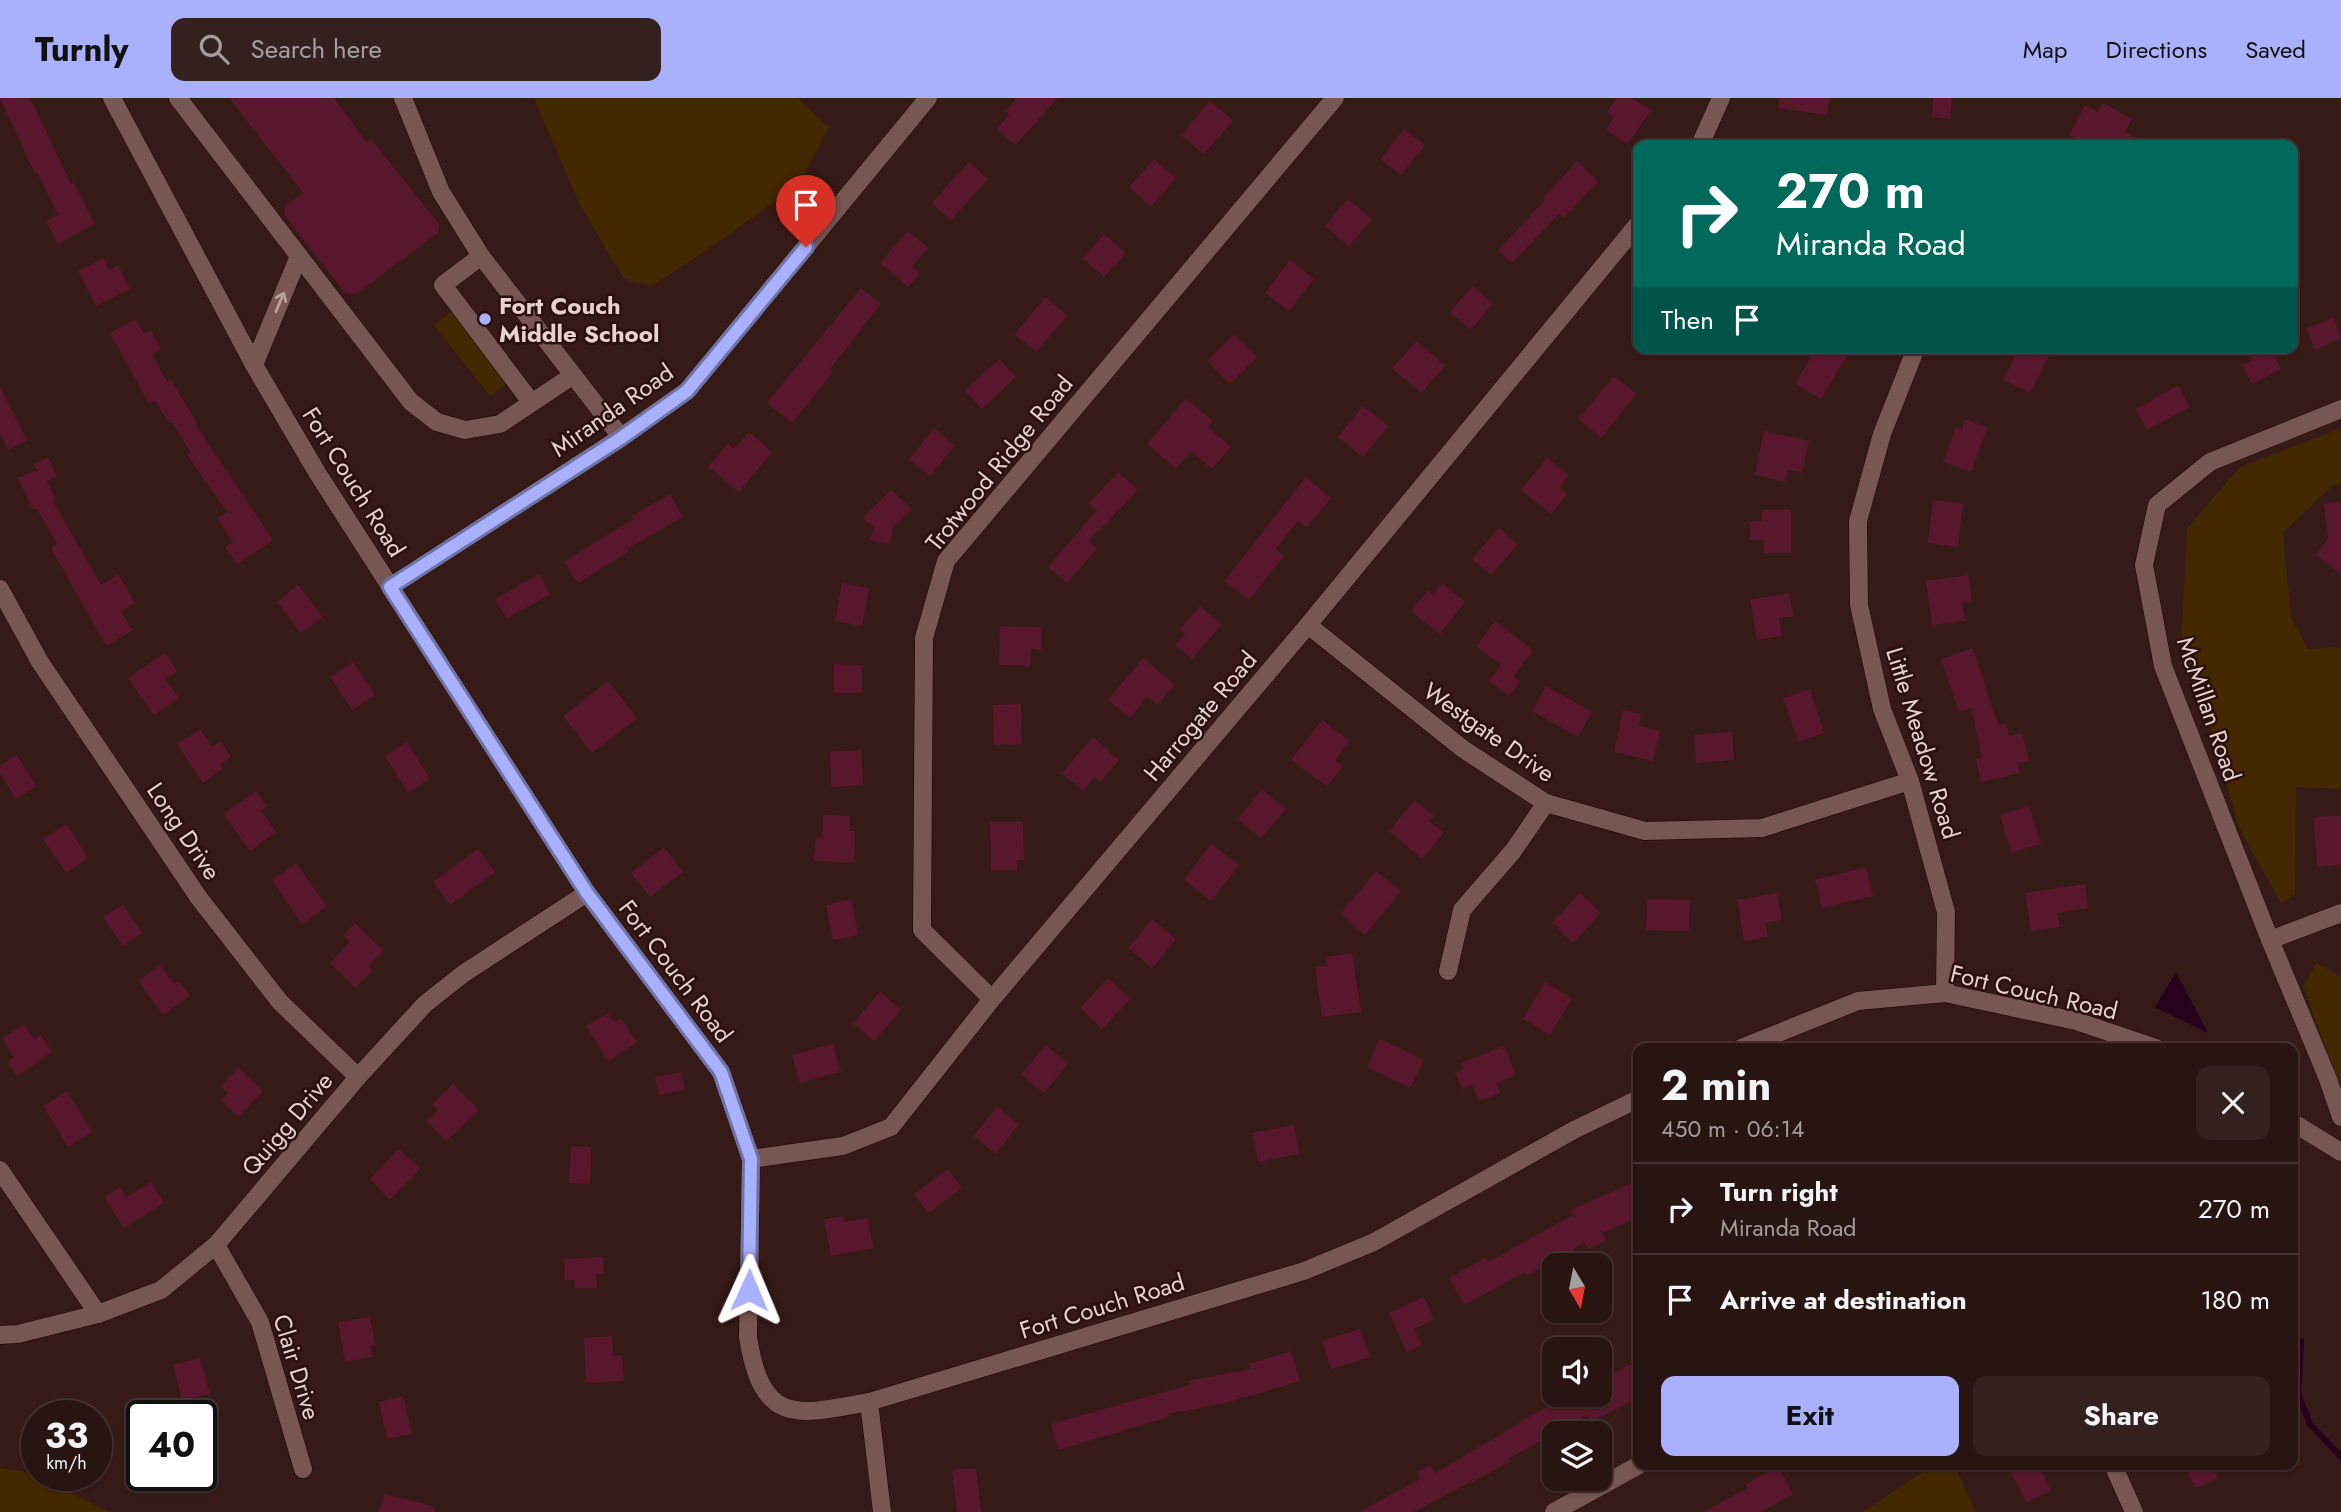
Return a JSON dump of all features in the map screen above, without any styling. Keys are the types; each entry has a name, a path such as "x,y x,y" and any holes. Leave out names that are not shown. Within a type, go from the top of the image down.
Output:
{"street":[{"name":"Fort Couch Road","path":"112,98 254,365 318,474 587,893 721,1072 751,1159 748,1337 753,1366 761,1386 771,1399 791,1411 821,1411 869,1402 1304,1270 1374,1242 1574,1130 1633,1101"},
{"path":"178,98 411,402 437,422 465,430 500,424 572,376"},
{"path":"403,98 441,192 481,256 621,438"},
{"name":"Miranda Road","path":"390,587 621,438 687,391 928,98"},
{"name":"Trotwood Ridge Road","path":"992,999 922,930 924,638 946,561 1335,98"},
{"path":"1702,140 1721,98"},
{"name":"Harrogate Road","path":"751,1159 843,1146 891,1127 992,999 1308,625 1633,230"},
{"path":"254,365 299,256"},
{"path":"481,256 443,285 531,402"},
{"name":"Little Meadow Road","path":"1914,354 1882,434 1858,521 1859,605 1882,709 1910,781 1946,912 1945,993"},
{"name":"McMillan Road","path":"2341,409 2210,462 2157,505 2144,565 2162,666 2341,1117"},
{"name":"Long Drive","path":"0,589 40,662 199,898 280,1002 358,1077"},
{"name":"Westgate Drive","path":"1308,625 1463,749 1546,803 1645,831 1762,828 1910,781"},
{"path":"1448,971 1462,910 1513,852 1546,803"},
{"name":"Quigg Drive","path":"0,1335 18,1334 99,1314 161,1290 216,1245 358,1077 425,1004 463,974 587,893"},
{"path":"2270,940 2341,913"},
{"name":"Fort Couch Road","path":"1764,1043 1858,1001 1945,993 2076,1021 2141,1043"},
{"path":"2298,1126 2341,1152"},
{"path":"0,1170 99,1314"},
{"name":"Clair Drive","path":"216,1245 260,1322 303,1469"},
{"path":"869,1402 882,1512"},
{"path":"1554,1512 1633,1468"},
{"path":"2115,1470 2134,1512"}],"shaded area":[{"path":"534,98 797,98 829,127 800,183 652,286 624,279 579,203"},
{"path":"465,301 520,373 490,396 434,325"},
{"path":"2341,428 2341,485 2333,485 2283,533 2291,617 2308,649 2341,647 2341,789 2296,787 2295,894 2281,903 2239,828 2215,741 2181,645 2187,528 2240,467"},
{"path":"2316,963 2341,976 2341,1089 2303,986"},
{"path":"2176,972 2208,1033 2155,1007"},
{"path":"0,1468 21,1471 21,1491 67,1491 109,1512 0,1512"},
{"path":"1926,1470 1957,1470 1975,1512 1863,1512"}],"building":[{"path":"0,98 30,98 71,184 74,183 95,224 58,244 46,221 58,214 37,173 35,174"},
{"path":"229,98 334,98 367,143 371,139 439,224 438,233 356,294 345,293 284,215 285,206 303,193"},
{"path":"1017,98 1058,98 1015,145 997,129 1009,115 1005,111"},
{"path":"1617,98 1632,98 1651,110 1628,144 1606,130 1614,117 1607,112"},
{"path":"1779,98 1830,98 1827,115 1778,108"},
{"path":"1933,98 1952,98 1950,119 1932,117"},
{"path":"1210,101 1233,121 1204,154 1181,135"},
{"path":"2103,103 2132,119 2125,132 2141,140 2078,140 2069,135 2085,105 2098,112"},
{"path":"1404,129 1425,145 1401,175 1380,159"},
{"path":"1154,159 1176,178 1151,207 1129,187"},
{"path":"1577,161 1598,182 1564,218 1559,214 1512,263 1498,250"},
{"path":"969,162 988,179 951,220 932,203"},
{"path":"1348,199 1372,219 1349,246 1325,226"},
{"path":"908,231 928,248 912,267 920,274 908,287 880,263"},
{"path":"1104,234 1126,253 1104,277 1083,258"},
{"path":"103,258 109,270 118,266 130,289 96,306 78,271"},
{"path":"1290,260 1314,279 1289,311 1265,293"},
{"path":"1473,286 1493,304 1470,330 1450,312"},
{"path":"861,288 881,304 830,369 833,372 792,423 767,403"},
{"path":"1046,297 1067,316 1036,352 1014,334"},
{"path":"2334,317 2341,339 2315,350 2306,329"},
{"path":"136,319 144,334 151,330 161,349 152,354 167,382 171,380 197,423 195,424 273,540 237,564 225,547 233,542 217,518 227,512 187,455 190,452 172,422 169,424 155,400 149,404 110,333"},
{"path":"1234,334 1257,357 1230,384 1207,361"},
{"path":"1417,341 1445,366 1421,393 1392,368"},
{"path":"1812,354 1848,354 1821,399 1795,384"},
{"path":"2016,354 2050,354 2030,393 2003,380"},
{"path":"2250,354 2273,354 2281,369 2252,384 2242,365 2253,359"},
{"path":"999,359 1016,377 982,409 965,391"},
{"path":"1614,376 1636,394 1601,438 1578,419"},
{"path":"2178,385 2190,407 2147,430 2136,409"},
{"path":"0,387 27,440 8,450 0,434"},
{"path":"1186,398 1213,421 1208,427 1231,447 1212,469 1191,451 1176,469 1147,444"},
{"path":"1363,406 1388,426 1363,457 1338,437"},
{"path":"1965,419 1988,427 1971,472 1943,462 1956,427 1962,429"},
{"path":"934,428 955,445 930,476 909,460"},
{"path":"1764,431 1809,441 1802,473 1788,470 1785,482 1755,475"},
{"path":"749,432 772,452 739,492 708,467 728,443 734,449"},
{"path":"48,457 57,477 47,481 56,500 53,501 101,585 118,574 135,603 121,611 133,630 106,646 51,548 57,544 37,509 33,510 18,478 37,470 34,464"},
{"path":"1547,458 1569,475 1560,487 1567,494 1551,514 1521,490"},
{"path":"1118,472 1138,490 1089,541 1097,549 1067,583 1048,567 1097,510 1089,503"},
{"path":"1306,477 1331,498 1306,528 1298,521 1276,549 1284,556 1249,600 1224,581"},
{"path":"891,490 912,509 893,528 889,545 870,540 874,528 863,518"},
{"path":"670,494 683,517 627,549 628,552 578,583 564,562"},
{"path":"1933,500 1963,504 1958,547 1928,543"},
{"path":"2341,502 2341,574 2316,555 2328,538 2324,504"},
{"path":"1762,510 1791,510 1791,553 1764,553 1764,540 1750,540 1750,521 1762,521"},
{"path":"1499,528 1518,544 1491,575 1472,559"},
{"path":"539,574 550,594 507,619 495,599"},
{"path":"1968,575 1972,601 1962,602 1965,621 1932,625 1926,581"},
{"path":"842,583 869,588 862,626 835,621"},
{"path":"1442,583 1465,602 1440,634 1411,611 1428,590 1433,595"},
{"path":"298,585 323,617 301,633 277,602"},
{"path":"1789,593 1793,616 1779,618 1782,636 1757,640 1750,600"},
{"path":"1200,606 1221,625 1192,659 1175,645 1185,634 1180,629"},
{"path":"1495,621 1533,650 1513,677 1520,681 1509,696 1489,681 1501,665 1476,646"},
{"path":"1000,626 1041,627 1041,650 1031,649 1030,666 999,665"},
{"path":"1973,648 1998,725 2007,723 2009,736 2022,733 2029,761 2018,763 2020,773 1981,782 1976,759 1982,757 1971,708 1959,712 1941,659"},
{"path":"165,653 177,671 165,679 179,698 154,715 128,678"},
{"path":"1143,658 1175,685 1157,705 1147,697 1130,718 1108,700"},
{"path":"353,662 375,695 352,710 330,677"},
{"path":"834,664 862,665 862,693 834,693"},
{"path":"608,681 637,718 592,753 563,716"},
{"path":"1546,686 1592,712 1578,737 1532,711"},
{"path":"1810,689 1824,733 1798,742 1783,698"},
{"path":"1021,704 1022,744 994,745 993,705"},
{"path":"1623,710 1641,714 1639,726 1660,731 1653,761 1614,752"},
{"path":"1322,720 1350,741 1335,760 1343,766 1327,786 1291,760"},
{"path":"200,729 212,747 221,741 231,757 220,764 223,768 203,783 177,744"},
{"path":"1732,732 1734,760 1696,763 1694,735"},
{"path":"1093,737 1119,760 1100,782 1094,777 1083,791 1062,773"},
{"path":"407,742 430,779 408,793 385,756"},
{"path":"861,750 863,785 831,787 830,752"},
{"path":"17,755 36,786 16,799 0,773 0,766"},
{"path":"1262,789 1286,809 1261,838 1238,819"},
{"path":"256,791 267,806 261,811 276,832 250,851 223,814"},
{"path":"1415,800 1434,816 1429,821 1444,833 1422,859 1389,831"},
{"path":"2029,806 2041,844 2011,853 2000,815"},
{"path":"823,815 850,816 850,831 855,831 854,863 814,861 816,838 822,838"},
{"path":"2341,815 2341,865 2317,867 2314,817"},
{"path":"990,822 1023,822 1024,860 1017,860 1017,870 991,870"},
{"path":"66,824 88,858 66,873 43,839"},
{"path":"1211,844 1239,865 1211,901 1184,880"},
{"path":"664,847 683,872 650,897 631,873"},
{"path":"478,849 495,872 450,905 433,882"},
{"path":"296,863 327,906 302,924 272,880"},
{"path":"1866,867 1873,896 1822,908 1815,880"},
{"path":"1376,871 1401,891 1365,935 1340,914"},
{"path":"2085,884 2088,908 2057,913 2060,927 2031,931 2025,893"},
{"path":"1580,893 1601,913 1573,943 1552,923"},
{"path":"1777,893 1782,920 1765,923 1768,937 1744,941 1737,900"},
{"path":"852,899 858,935 833,940 826,905"},
{"path":"1647,899 1690,900 1689,931 1646,930"},
{"path":"123,904 142,933 123,946 103,917"},
{"path":"1152,919 1176,939 1152,968 1128,948"},
{"path":"355,923 383,950 368,966 373,970 355,988 330,963 350,942 343,935"},
{"path":"1352,953 1361,1012 1322,1017 1315,967 1328,966 1326,957"},
{"path":"160,965 174,984 179,981 190,996 163,1015 138,981"},
{"path":"1108,978 1130,999 1102,1029 1080,1008"},
{"path":"1545,982 1572,998 1550,1035 1523,1019"},
{"path":"880,992 901,1010 874,1041 853,1023"},
{"path":"608,1013 614,1022 621,1018 637,1042 608,1061 586,1026"},
{"path":"24,1024 34,1039 41,1035 52,1052 17,1076 7,1062 14,1057 2,1039"},
{"path":"1380,1039 1424,1060 1410,1088 1367,1067"},
{"path":"833,1044 841,1071 800,1083 792,1055"},
{"path":"1046,1045 1068,1064 1044,1093 1021,1074"},
{"path":"1504,1046 1516,1075 1496,1083 1500,1093 1479,1101 1472,1085 1462,1089 1455,1073 1464,1069 1461,1063"},
{"path":"238,1068 263,1091 238,1117 221,1100 228,1093 221,1086"},
{"path":"681,1072 685,1089 659,1095 655,1077"},
{"path":"453,1084 479,1110 446,1141 427,1121 438,1110 432,1104"},
{"path":"67,1091 92,1132 68,1147 43,1106"},
{"path":"997,1106 1019,1124 996,1154 974,1136"},
{"path":"1294,1125 1299,1154 1258,1162 1252,1133"},
{"path":"571,1146 591,1147 590,1184 569,1183"},
{"path":"399,1149 420,1169 390,1200 370,1179"},
{"path":"948,1169 962,1188 928,1213 914,1194"},
{"path":"151,1182 164,1203 124,1228 104,1197 120,1187 126,1197"},
{"path":"1633,1182 1633,1219 1603,1233 1606,1241 1588,1249 1585,1243 1567,1253 1542,1253 1542,1267 1527,1276 1525,1272 1464,1305 1449,1278 1485,1258 1488,1262 1573,1215 1571,1210"},
{"path":"844,1216 845,1222 868,1218 873,1248 831,1256 824,1219"},
{"path":"603,1257 604,1274 596,1274 597,1288 575,1288 575,1280 565,1280 564,1259"},
{"path":"1424,1297 1434,1320 1414,1329 1422,1345 1407,1352 1389,1313"},
{"path":"370,1317 375,1345 370,1346 372,1357 345,1362 338,1322"},
{"path":"1360,1329 1370,1357 1331,1369 1322,1341"},
{"path":"612,1336 613,1356 622,1355 624,1381 586,1383 584,1338"},
{"path":"1291,1351 1300,1381 1226,1403 1168,1414 1169,1417 1058,1450 1051,1424 1189,1385 1188,1381 1250,1369 1249,1364"},
{"path":"200,1358 210,1394 182,1400 173,1365"},
{"path":"1633,1364 1633,1401 1593,1421 1588,1415 1577,1421 1542,1421 1542,1440 1509,1458 1511,1461 1414,1512 1359,1512 1420,1479 1417,1472 1430,1465 1435,1473 1547,1407 1612,1407 1612,1374"},
{"path":"403,1396 412,1434 387,1439 379,1402"},
{"path":"976,1468 981,1512 957,1512 952,1470"},
{"path":"1771,1470 1780,1470 1793,1494 1761,1512 1703,1512 1748,1488 1746,1484"},
{"path":"2040,1470 2051,1491 2026,1502 2011,1472"},
{"path":"2187,1470 2214,1470 2218,1479 2195,1488"},
{"path":"384,1494 434,1506 434,1512 379,1512"}],"waterway":[{"path":"2301,1341 2298,1394 2310,1424 2341,1457"}],"place":[{"name":"Fort Couch Middle School","path":"485,319"}],"route":[{"path":"749,1290 751,1159 721,1072 587,893 390,587 621,438 687,391 806,247"}]}
